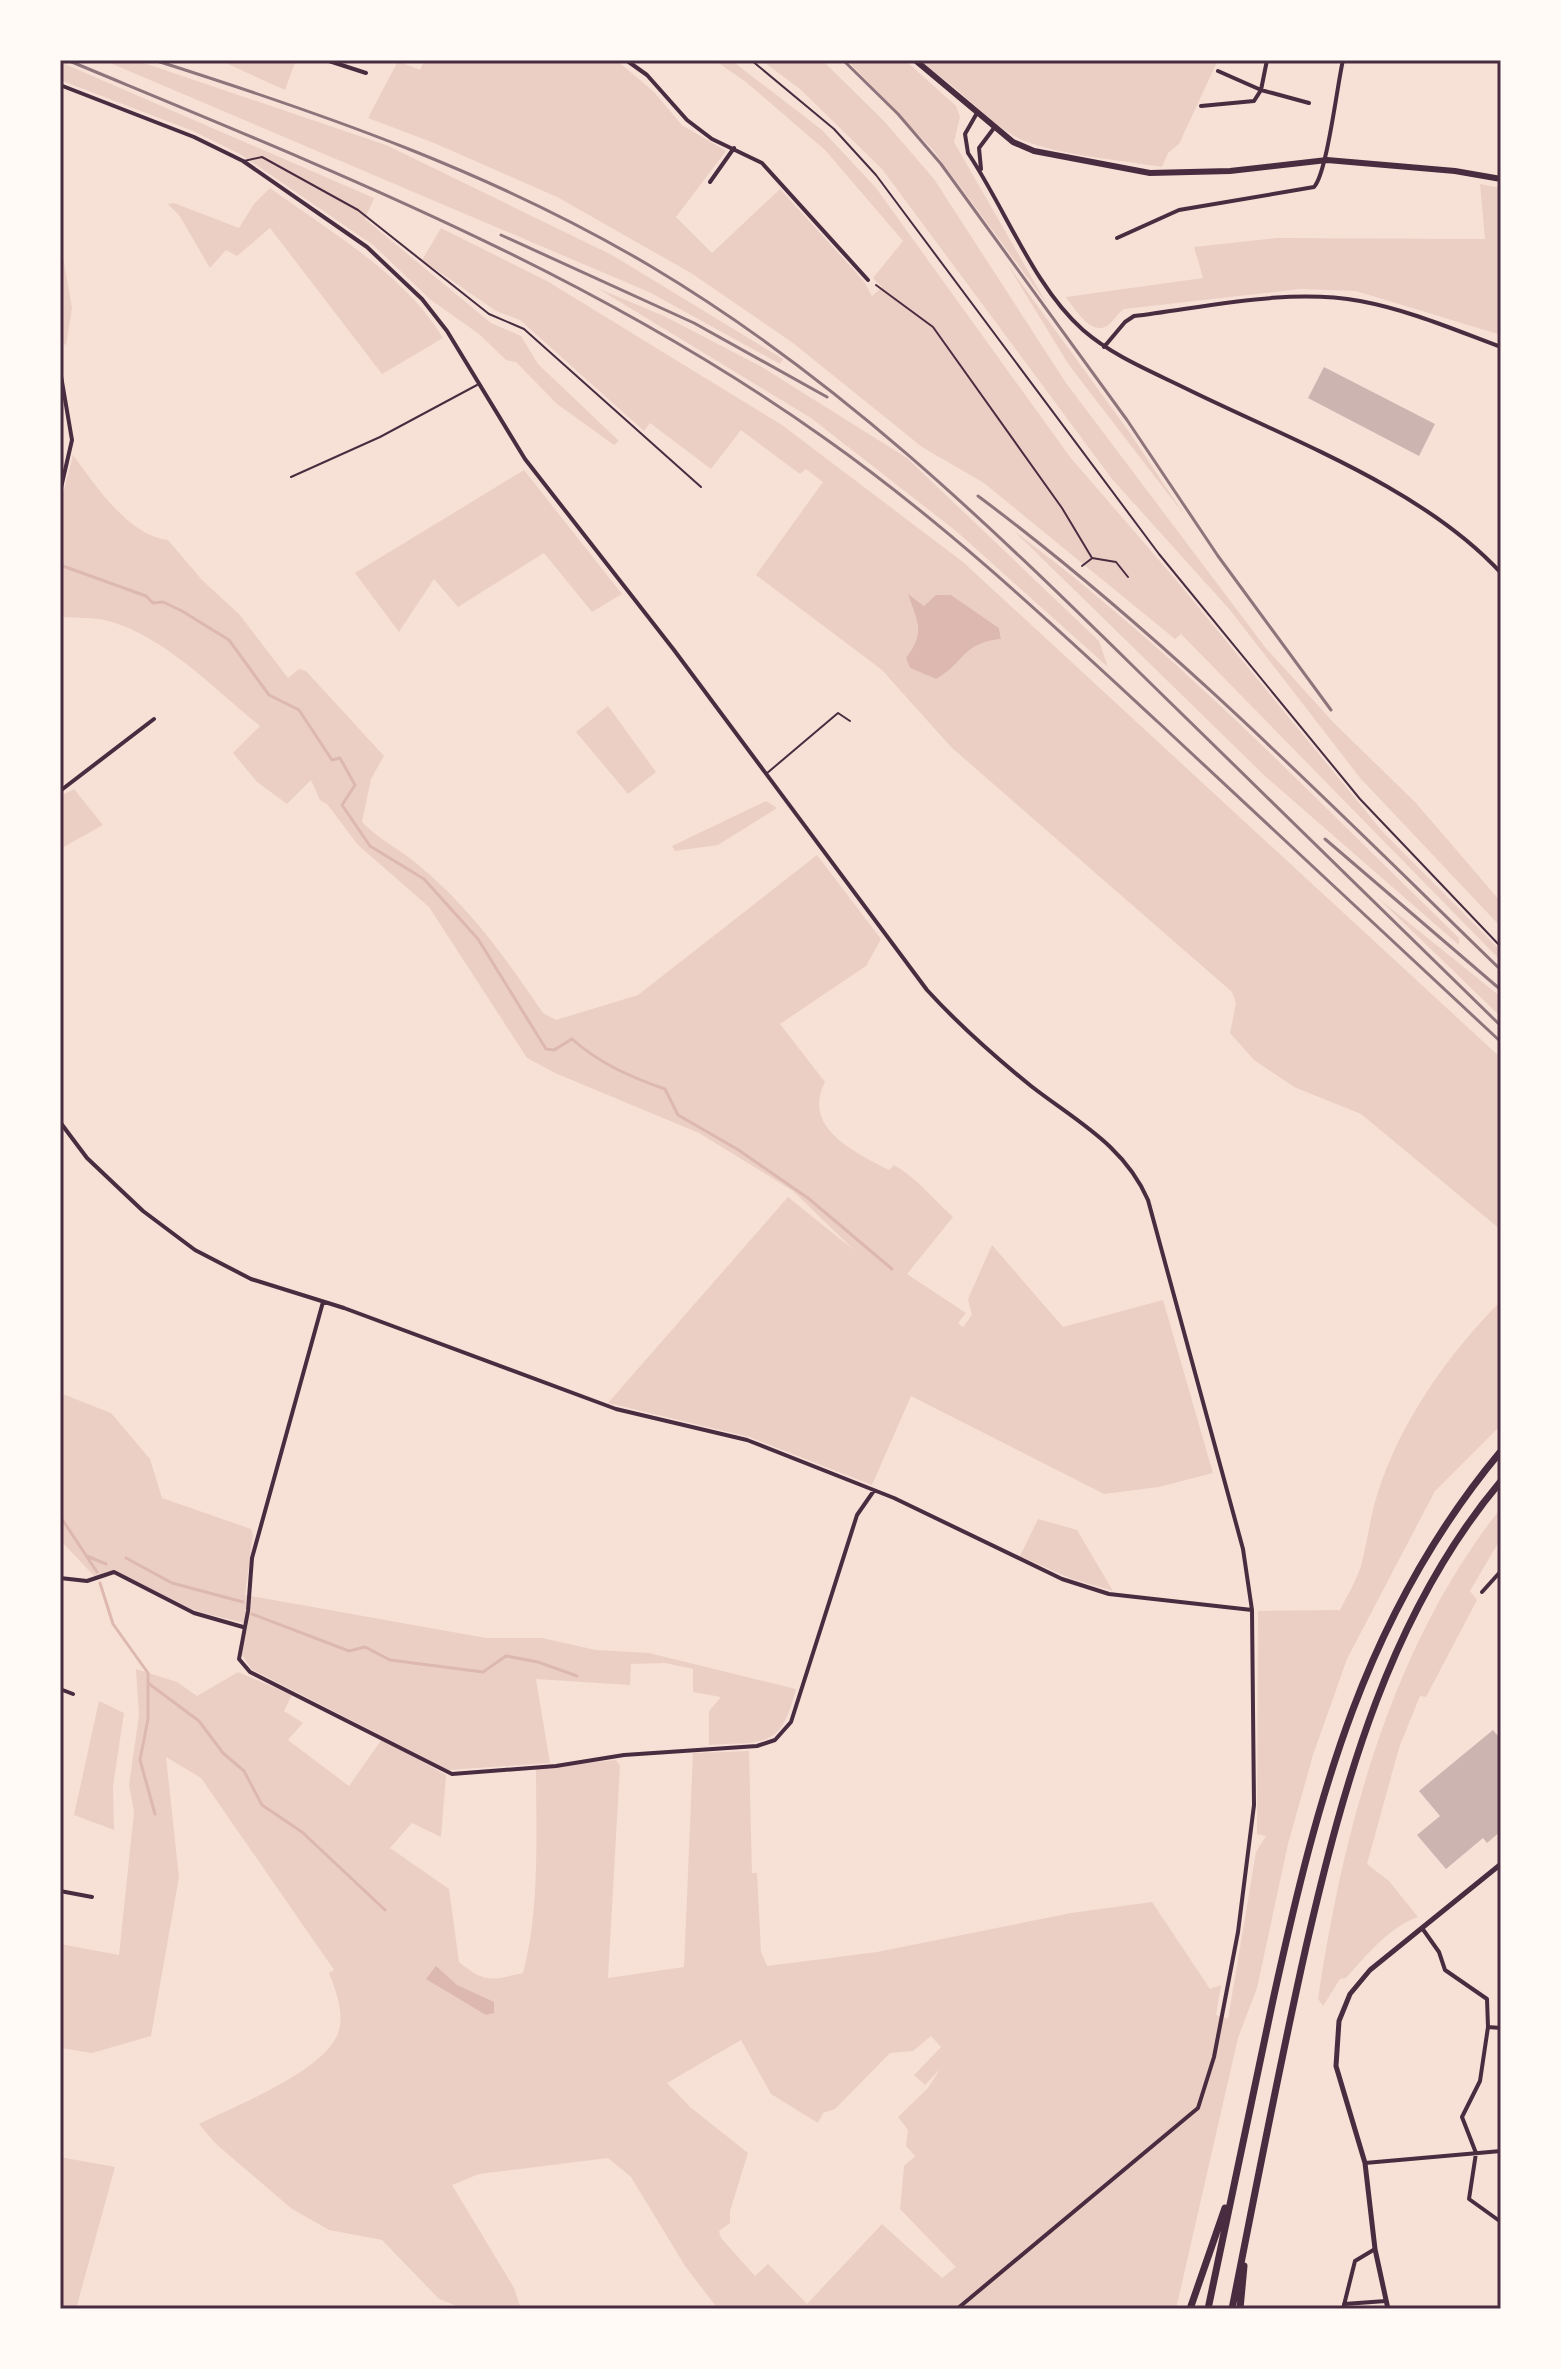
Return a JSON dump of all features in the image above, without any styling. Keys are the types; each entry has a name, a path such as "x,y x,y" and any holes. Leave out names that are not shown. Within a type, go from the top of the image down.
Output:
{"highway":[{"path":"1208,2309 1303,1875 1354,1698 1418,1568 1472,1486 1501,1451"},
{"path":"1232,2309 1288,2027 1351,1769 1373,1705 1402,1638 1461,1536 1501,1481"},
{"path":"1190,2309 1232,2191"},
{"path":"1240,2309 1247,2232"}],"main road":[{"path":"915,60 994,128 1013,142 1034,151 1150,173 1230,171 1327,160 1455,171 1501,179"}],"street":[{"path":"326,60 366,73"},
{"path":"626,60 647,75 678,113 712,139 762,163 868,280"},
{"path":"1201,106 1254,101 1261,90 1267,60"},
{"path":"1117,238 1179,210 1314,187 1327,160 1333,107 1343,60"},
{"path":"1218,71 1261,90 1309,103"},
{"path":"60,85 194,137 243,161 367,247 422,299 447,331 525,459 954,1020 1033,1087 1109,1143 1138,1177 1157,1229 1239,1534 1252,1610 1254,1805 1238,1932 1205,2092 1191,2116 957,2309"},
{"path":"977,113 968,125 965,142 1067,315 1104,347 1395,492 1449,527 1501,573"},
{"path":"983,175 979,148 994,128"},
{"path":"710,182 734,148"},
{"path":"1104,347 1134,316 1317,297 1358,301 1399,310 1501,347"},
{"path":"60,370 72,440 60,492"},
{"path":"60,791 154,719"},
{"path":"60,1122 103,1174 178,1239 231,1270 616,1409 700,1426 747,1440 949,1523 1026,1563 1109,1594 1252,1610"},
{"path":"323,1302 255,1546 238,1655 250,1672 452,1774 556,1766 624,1755 757,1746 775,1740 791,1722 857,1515 873,1492"},
{"path":"1482,1592 1501,1571"},
{"path":"60,1578 98,1578 114,1572 194,1613 243,1627"},
{"path":"60,1689 73,1694"},
{"path":"1388,2309 1375,2249 1365,2163 1336,2066 1339,2021 1359,1982 1501,1864"},
{"path":"60,1891 92,1897"},
{"path":"1422,1928 1439,1952 1445,1970 1487,1999 1488,2027 1480,2081 1462,2117 1476,2153 1469,2199 1501,2222"},
{"path":"1488,2027 1501,2028"},
{"path":"1365,2163 1501,2151"},
{"path":"1375,2249 1355,2261 1343,2306 1386,2301"}],"lane":[{"path":"243,161 262,157 358,210 489,314 524,329 701,487"},
{"path":"291,477 380,437 478,385"},
{"path":"765,775 838,713 850,721"}],"path":[{"path":"751,60 834,129 876,175 1159,554 1360,799 1501,947"},
{"path":"868,280 933,327 1062,508 1092,558"},
{"path":"1082,566 1092,558 1116,562 1128,577"}],"shaded area":[{"path":"103,60 135,60 386,145 612,255 783,359 780,364 649,292"},
{"path":"219,60 296,60 285,90"},
{"path":"424,60 616,60 653,91 682,125 726,151 676,217 712,253 780,189 863,280 872,296 882,287 873,278 903,241 825,150 746,82 714,60 731,60 822,130 876,188 1070,457 1177,581 1382,831 1501,951 1501,961 1181,634 1175,639 984,483 922,447 793,343 691,273 557,197 368,118 398,61 420,70"},
{"path":"761,60 822,60 884,121 934,179 1066,383 1265,647 1334,723 1416,803 1501,902 1501,927 1361,779 1230,610 1112,479 882,169 800,89"},
{"path":"847,60 1218,60 1179,144 1168,153 1162,167 1062,151 1025,141 998,125 935,74 906,61 956,106 960,117 954,142 1047,304 933,150"},
{"path":"60,62 374,198 365,219 491,323 521,336 538,364 619,441 614,445 557,404 516,362 506,360 479,334 431,300 373,245 240,154 193,131 60,80"},
{"path":"1480,184 1501,188 1501,335 1356,291 1300,289 1124,309 1108,326 1099,328 1082,318 1066,297 1203,278 1194,247 1276,238 1485,239"},
{"path":"270,188 387,274 427,315 443,338 382,374 270,228 237,256 226,250 210,268 179,215 168,204 174,203 239,228 254,204"},
{"path":"441,228 547,281 782,425 963,562 1501,1058 1501,1230 1361,1114 1294,1087 1254,1060 1230,1033 1236,1003 1232,992 951,747 882,670 756,575 823,482 806,469 800,474 741,430 711,469 650,423 644,431 520,320 496,311 422,260","holes":["951,595 999,628 1001,639 969,649 936,679 910,668 906,658 915,642 918,628 910,596 924,606"]},
{"path":"60,240 72,308 66,346 60,338"},
{"path":"1007,264 1130,433 1185,516 1069,365"},
{"path":"597,288 664,316 762,367 907,458 1099,641 1108,667 956,531 811,418"},
{"path":"73,455 102,494 127,519 140,529 168,540 202,580 239,614 288,678 299,669 306,671 384,756 371,779 362,822 416,863 453,897 500,952 543,1013 556,1020 638,995 817,855 881,939 866,966 780,1024 825,1082 819,1098 820,1113 835,1136 889,1170 894,1165 903,1171 953,1217 907,1274 966,1313 958,1323 963,1327 972,1315 968,1299 992,1245 1063,1327 1163,1300 1213,1473 1159,1487 1104,1494 911,1396 872,1485 749,1437 608,1403 788,1197 855,1251 793,1191 699,1133 555,1073 527,1058 429,907 358,845 327,804 320,800 311,780 287,804 257,782 233,753 260,726 189,666 151,639 109,621 60,617 60,505"},
{"path":"524,470 622,594 592,612 544,553 458,607 434,579 399,632 355,573"},
{"path":"1014,531 1074,577 1243,727 1459,938 1459,945 1266,777"},
{"path":"908,594 924,606 936,595 951,595 999,628 1001,639 971,649 936,679 910,668 906,658 916,641 918,627"},
{"path":"608,706 656,772 628,794 576,732"},
{"path":"74,789 103,825 60,849 60,796"},
{"path":"766,801 777,808 718,845 675,851 672,846"},
{"path":"1378,898 1501,997 1501,1017"},
{"path":"1501,1301 1501,1425 1435,1491 1347,1659 1313,1755 1288,1844 1257,1988 1238,2038 1176,2309 718,2309 685,2266 631,2177 608,2158 479,2174 452,2185 514,2288 521,2309 457,2306 439,2299 382,2240 329,2230 292,2209 215,2143 199,2124 277,2086 316,2061 338,2033 340,2010 329,1973 334,1970 201,1778 166,1757 179,1877 151,2036 92,2053 60,2048 60,1944 119,1955 134,1812 129,1785 139,1715 136,1669 177,1682 197,1696 238,1672 292,1695 284,1711 303,1723 288,1740 349,1786 382,1739 446,1775 441,1837 412,1823 390,1848 449,1889 459,1962 483,1977 523,1973 535,1898 536,1768 616,1760 620,1766 608,1978 684,1967 693,1753 749,1751 752,1873 757,1873 761,1952 767,1966 877,1952 1071,1913 1152,1902 1210,1989 1221,1985 1216,2015 1228,2019 1256,1852 1266,1836 1257,1834 1258,1611 1340,1610 1361,1566 1377,1495 1399,1441 1428,1390","holes":["931,2036 941,2047 914,2075 925,2085 940,2069 928,2088 898,2117 908,2130 906,2146 915,2156 904,2166 900,2209 956,2267 942,2278 882,2224 807,2304 768,2264 755,2276 721,2238 719,2231 730,2223 730,2211 748,2153 690,2107 667,2083 741,2040 771,2094 818,2123 823,2113 835,2109 890,2053 913,2051"]},
{"path":"60,1393 111,1413 150,1459 162,1498 251,1529 253,1535 245,1595 486,1638 542,1638 596,1650 649,1653 796,1689 784,1723 768,1738 757,1742 709,1745 709,1711 721,1697 693,1692 693,1669 665,1663 631,1664 630,1685 536,1679 550,1763 449,1770 251,1669 241,1653 248,1624 196,1611 115,1571 96,1578 60,1540"},
{"path":"1501,1508 1501,1538 1470,1591 1477,1600 1426,1697 1420,1696 1399,1748 1367,1864 1389,1881 1418,1917 1388,1935 1346,1978 1340,1979 1323,2006 1318,1999 1342,1870 1378,1741 1430,1619 1463,1561"},
{"path":"1038,1519 1077,1530 1113,1591 1072,1579 1020,1556"},
{"path":"99,1701 124,1713 113,1786 114,1830 74,1815"},
{"path":"436,1966 457,1985 494,2002 494,2013 486,2015 426,1979"},
{"path":"60,2157 115,2167 76,2309 60,2309"}],"building":[{"path":"1324,367 1435,424 1419,456 1308,398"},
{"path":"1493,1730 1501,1740 1501,1831 1487,1843 1483,1838 1446,1869 1417,1835 1440,1816 1419,1791"}],"waterway":[{"path":"60,565 146,596 153,603 163,602 229,640 269,695 299,710 332,760 340,758 355,785 342,805 370,846 424,879 478,939 546,1049 554,1050 572,1039 616,1068 665,1089 678,1115 737,1149 808,1198 892,1269"},
{"path":"60,1516 97,1572"},
{"path":"87,1556 106,1564"},
{"path":"126,1558 172,1583 243,1602"},
{"path":"100,1583 113,1624 148,1673 148,1683 199,1721 223,1753 244,1771 262,1805 302,1832 385,1910"},
{"path":"252,1614 349,1651 365,1647 390,1660 483,1672 506,1656 538,1662 577,1676"},
{"path":"148,1684 148,1719 140,1760 155,1814"}],"railway":[{"path":"67,60 360,184 551,274 735,378 823,437 911,503 1037,611 1501,1042"},
{"path":"154,60 346,125 533,203 652,267 785,356 907,454 1024,560 1501,1026"},
{"path":"843,60 898,114 941,164 1127,420 1218,556 1331,710"},
{"path":"501,235 694,323 827,397"},
{"path":"978,496 1048,550 1182,665 1311,785 1501,970"},
{"path":"1325,839 1501,990"}]}
